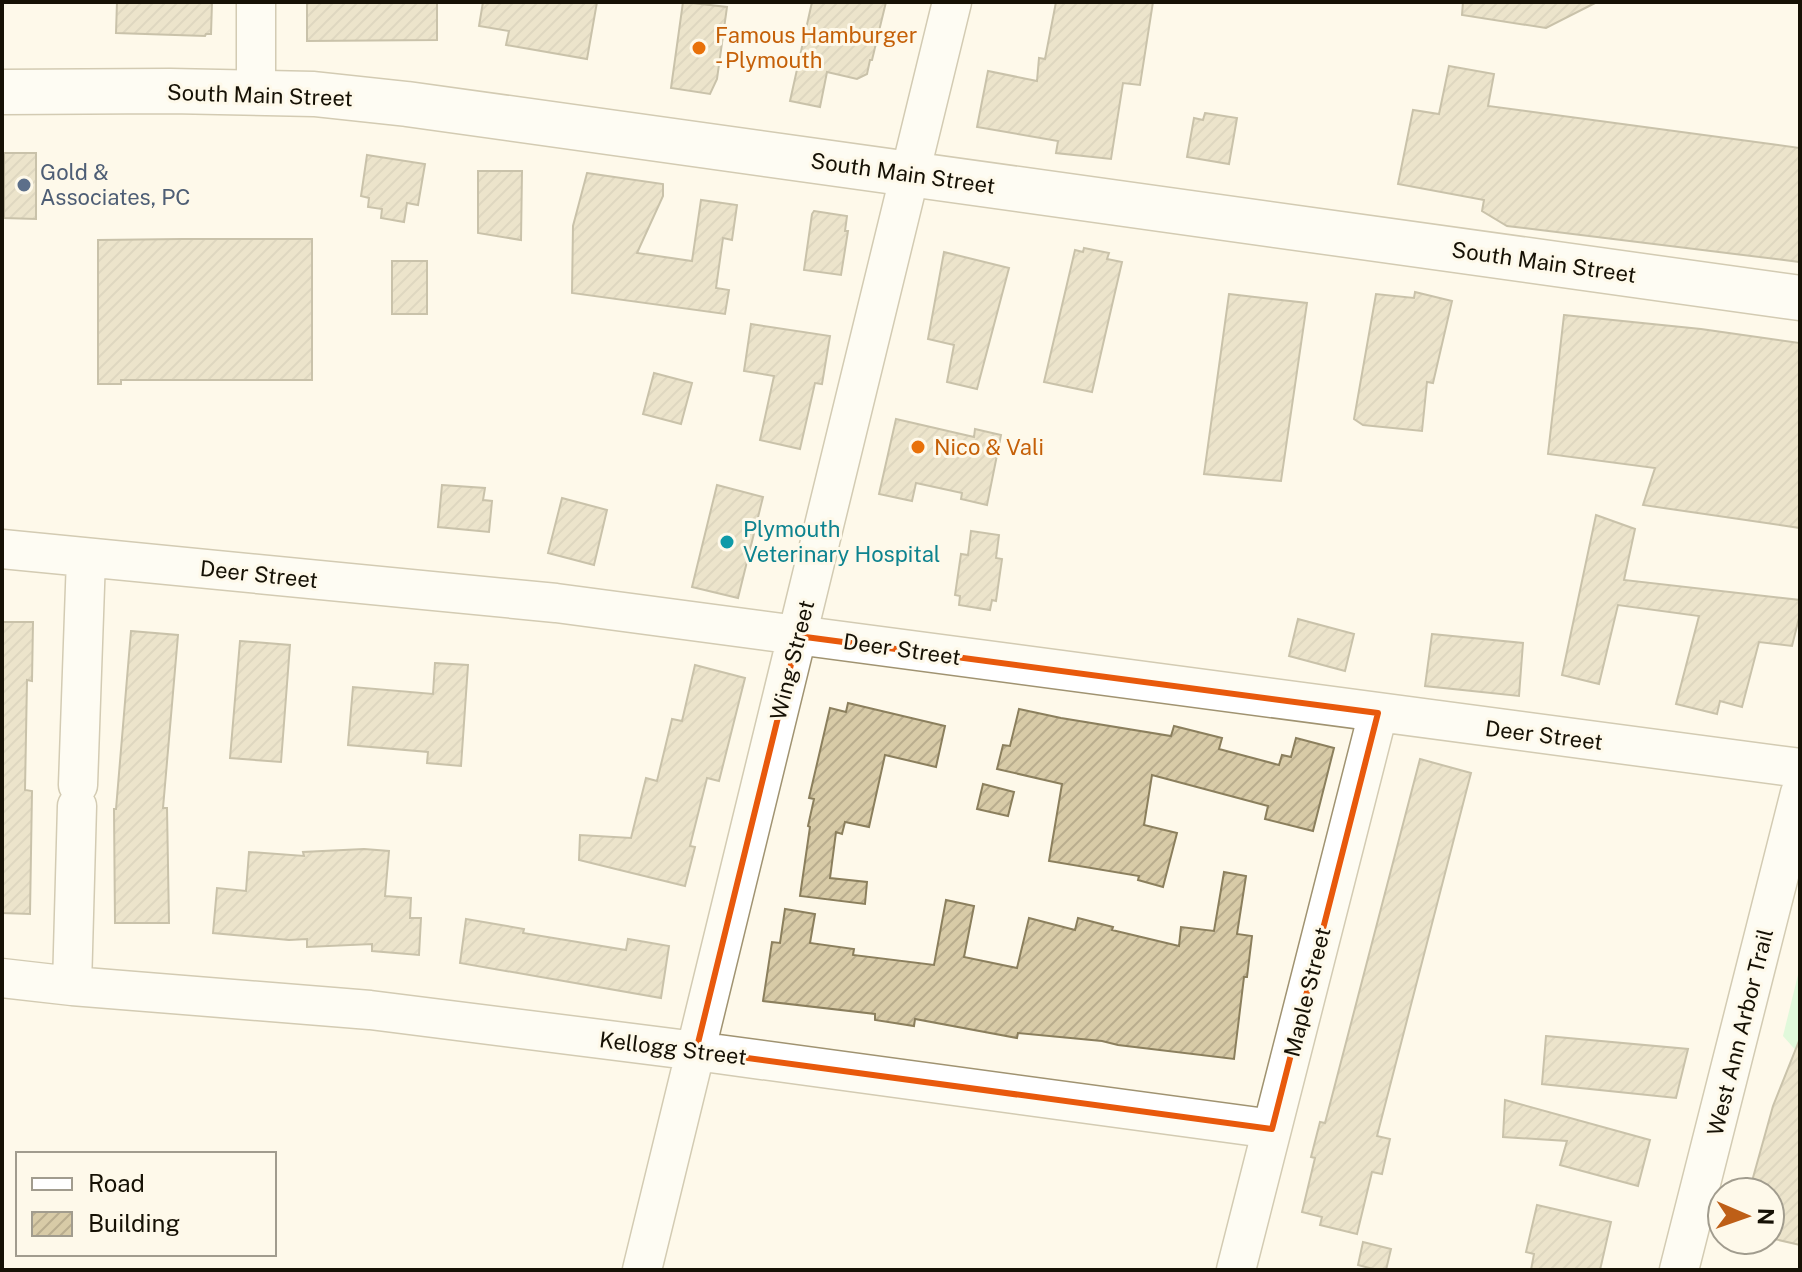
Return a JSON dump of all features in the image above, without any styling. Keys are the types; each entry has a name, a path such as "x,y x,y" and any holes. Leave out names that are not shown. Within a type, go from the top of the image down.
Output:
{"main road":[{"name":"South Main Street","path":"2,92 314,94 407,104 1800,298"}],"street":[{"path":"256,2 256,93"},
{"name":"Wing Street","path":"642,1270 952,2"},
{"name":"Deer Street","path":"2,549 556,603 1800,768"},
{"path":"72,986 86,558"},
{"name":"Maple Street","path":"1236,1270 1378,713"},
{"name":"West Ann Arbor Trail","path":"1679,1270 1800,793"},
{"name":"Kellogg Street","path":"2,978 370,1010 1272,1129"}],"highlighted area":[{"path":"798,636 1378,713 1272,1129 696,1051"}],"green space":[{"path":"1800,975 1800,1055 1783,1036"}],"building":[{"path":"117,2 212,2 211,34 116,33"},
{"path":"307,2 437,2 437,40 307,41"},
{"path":"483,2 597,2 587,59 506,45 509,31 479,26"},
{"name":"Famous Hamburger - Plymouth","path":"683,2 727,7 717,79 710,94 671,88"},
{"path":"812,2 886,2 867,74 857,79 827,72 820,107 790,101"},
{"path":"1056,2 1153,2 1140,85 1123,83 1111,159 1056,153 1058,141 977,127 988,71 1037,81 1039,58 1045,59"},
{"path":"1463,2 1597,2 1546,28 1462,15"},
{"path":"1449,66 1494,74 1488,106 1800,148 1800,262 1507,226 1482,211 1484,200 1398,184 1413,110 1439,114"},
{"path":"1205,113 1237,118 1229,164 1187,157 1194,118 1203,120"},
{"path":"4,153 36,153 36,219 4,218"},
{"path":"367,155 425,164 418,205 407,203 404,222 381,218 382,209 368,207 369,198 361,196"},
{"path":"478,171 522,171 521,240 478,233"},
{"path":"587,173 663,184 663,196 637,253 692,261 701,200 737,205 732,240 723,238 716,288 729,290 725,314 572,293 573,226"},
{"path":"814,211 847,216 845,231 848,231 841,275 804,270"},
{"path":"312,239 312,380 121,380 121,384 98,384 98,240"},
{"path":"1084,248 1109,253 1107,259 1122,262 1092,392 1044,382 1075,250 1083,252"},
{"path":"944,252 1009,268 977,389 947,382 954,345 928,339"},
{"path":"392,261 427,261 427,314 392,314"},
{"path":"1415,292 1452,301 1433,383 1427,382 1422,431 1363,425 1354,419 1376,294 1414,298"},
{"path":"1229,294 1307,303 1281,481 1204,474"},
{"path":"1564,315 1800,343 1800,528 1643,505 1655,468 1548,454"},
{"path":"751,324 830,336 822,384 815,383 800,449 760,440 774,376 744,371"},
{"path":"654,373 692,383 681,424 643,414"},
{"path":"896,419 974,437 975,429 1001,435 987,505 961,499 962,493 916,483 912,501 879,494"},
{"path":"442,485 485,488 483,500 492,501 489,532 438,527"},
{"name":"Plymouth Veterinary Hospital","path":"717,485 763,497 738,598 692,587"},
{"path":"562,498 607,510 594,565 548,553"},
{"path":"1596,515 1635,529 1624,580 1800,600 1792,646 1759,642 1742,707 1720,701 1717,714 1676,704 1699,616 1618,605 1599,684 1562,675"},
{"path":"971,531 999,535 996,558 1002,559 996,601 992,600 990,610 959,605 960,596 955,595 961,554 968,555"},
{"path":"1298,619 1354,634 1345,671 1289,656"},
{"path":"2,622 33,622 32,681 27,680 25,790 32,791 30,914 2,913"},
{"path":"131,631 178,635 163,808 167,808 169,923 115,923 114,809"},
{"path":"1432,634 1523,643 1519,696 1425,686"},
{"path":"240,641 290,645 281,762 230,758"},
{"path":"435,663 468,665 461,766 427,763 428,752 348,745 353,687 433,694"},
{"path":"695,665 745,678 719,781 707,778 690,846 695,847 685,886 579,860 580,835 631,838 646,778 657,781 672,719 682,721"},
{"path":"848,703 945,726 936,767 885,755 869,827 845,822 842,834 836,832 830,878 867,882 865,904 800,896 814,799 809,798 830,708 846,712"},
{"path":"1019,709 1171,736 1174,726 1222,738 1219,749 1279,765 1282,755 1291,757 1296,738 1334,748 1313,831 1265,819 1268,806 1152,775 1144,825 1177,833 1163,887 1138,880 1139,876 1049,861 1062,784 997,769 1003,745 1010,746"},
{"path":"1420,759 1471,773 1377,1136 1390,1139 1382,1174 1372,1172 1357,1234 1320,1225 1322,1217 1302,1212 1320,1122 1325,1123"},
{"path":"983,784 1014,792 1008,816 977,809"},
{"path":"389,851 385,896 411,898 410,918 421,918 419,955 372,951 372,944 307,947 307,939 213,933 217,888 246,891 249,852 304,856 303,852"},
{"path":"1224,872 1246,876 1237,934 1252,936 1234,1059 1102,1041 1018,1033 1017,1038 915,1019 914,1026 875,1020 875,1014 763,1001 772,942 780,943 785,909 815,914 810,943 854,949 853,955 934,965 946,900 974,906 964,957 1017,968 1029,918 1075,930 1078,918 1113,927 1112,930 1179,946 1181,927 1214,931"},
{"path":"466,919 524,929 523,933 626,950 628,939 669,946 661,998 460,963"},
{"path":"1546,1036 1688,1049 1676,1098 1542,1084"},
{"path":"1800,1041 1800,1245 1786,1242 1786,1176 1753,1176 1773,1106"},
{"path":"1505,1100 1650,1140 1638,1186 1560,1165 1567,1141 1503,1137"},
{"path":"1537,1205 1611,1222 1600,1270 1531,1270 1534,1254 1526,1252"},
{"path":"1363,1242 1391,1249 1386,1270 1358,1265"}],"place":[{"name":"Famous Hamburger - Plymouth","path":"699,48"},
{"name":"Gold & Associates, PC","path":"24,185"},
{"name":"Nico & Vali","path":"918,447"},
{"name":"Plymouth Veterinary Hospital","path":"727,542"}]}
